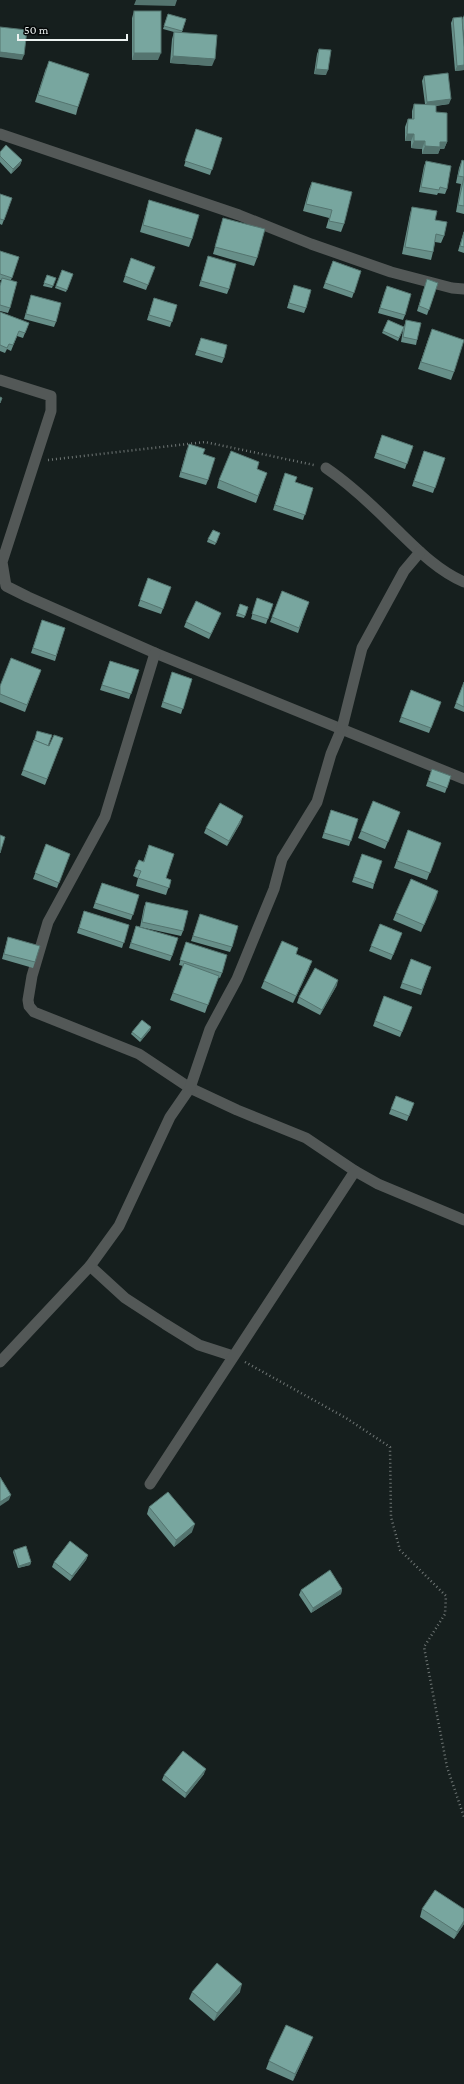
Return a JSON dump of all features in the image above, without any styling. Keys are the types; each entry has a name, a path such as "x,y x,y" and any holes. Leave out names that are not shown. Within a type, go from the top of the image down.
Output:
{"street":[{"path":"0,134 239,215 311,244 391,272 452,288 464,289"},
{"path":"0,380 50,396 51,411 2,562 6,586 156,653 464,779"},
{"path":"326,468 349,483 420,552 449,576 464,582"},
{"path":"0,1362 90,1266 119,1226 170,1117 190,1088 210,1030 237,979 274,889 282,859 317,802 331,754 342,728 362,648 404,571 420,552"},
{"path":"156,653 105,817 48,922 32,976 28,1000 29,1006 34,1012 139,1054 190,1088 237,1110 306,1138 355,1171 378,1184 464,1220"},
{"path":"150,1484 355,1171"},
{"path":"90,1266 125,1298 165,1324 199,1345 233,1356"}],"path":[{"path":"36,461 205,442 326,468"},
{"path":"233,1356 346,1418 390,1447 391,1516 400,1550 446,1596 446,1614 424,1646 447,1767 464,1816"}],"building":[{"path":"134,11 161,11 161,53 134,53"},
{"path":"168,14 186,19 182,31 164,26"},
{"path":"462,17 464,65 457,66 453,18"},
{"path":"0,27 27,30 24,55 0,52"},
{"path":"174,32 217,35 215,59 173,56"},
{"path":"319,49 331,50 328,70 316,69"},
{"path":"49,61 89,74 78,107 38,95"},
{"path":"448,73 451,99 427,102 424,76"},
{"path":"414,104 436,105 436,112 447,113 447,142 440,142 440,147 425,146 425,141 414,141 414,134 407,134 408,119 414,119"},
{"path":"196,129 222,138 212,170 185,161"},
{"path":"6,145 22,160 13,169 0,156 0,152"},
{"path":"462,160 464,161 464,177 458,176"},
{"path":"426,161 451,166 447,189 440,187 439,190 421,187"},
{"path":"464,177 464,206 458,205"},
{"path":"312,182 352,192 344,224 329,221 332,210 306,204"},
{"path":"0,194 12,198 4,220 0,219"},
{"path":"149,200 199,215 192,239 143,225"},
{"path":"412,207 437,211 435,220 447,222 444,236 436,234 433,252 405,247"},
{"path":"223,218 265,229 257,258 215,247"},
{"path":"464,232 464,247 460,246"},
{"path":"0,251 19,257 12,278 0,274"},
{"path":"208,256 236,264 229,289 201,281"},
{"path":"131,258 155,267 148,285 125,276"},
{"path":"333,261 361,271 354,293 325,283"},
{"path":"62,270 73,274 67,290 56,286"},
{"path":"47,275 56,278 53,286 44,283"},
{"path":"2,278 17,282 10,308 0,305 0,286"},
{"path":"427,279 438,283 429,310 419,306"},
{"path":"294,285 311,290 306,308 289,303"},
{"path":"387,286 411,294 405,315 380,308"},
{"path":"31,295 61,303 56,322 26,314"},
{"path":"154,298 177,305 172,322 149,315"},
{"path":"0,312 29,323 25,333 19,331 13,345 9,344 7,348 0,345"},
{"path":"388,320 404,327 399,338 383,331"},
{"path":"406,320 421,323 417,340 403,337"},
{"path":"432,329 464,340 454,372 421,362"},
{"path":"201,338 227,345 224,358 197,350"},
{"path":"382,435 413,446 407,464 376,453"},
{"path":"189,444 205,449 203,454 215,458 208,480 181,472"},
{"path":"231,451 259,462 257,469 267,473 258,496 219,480"},
{"path":"424,451 445,458 435,488 414,481"},
{"path":"285,473 297,477 295,482 313,488 305,515 275,505"},
{"path":"213,530 220,533 216,543 208,539"},
{"path":"148,578 171,587 163,609 140,600"},
{"path":"282,591 309,602 299,628 272,617"},
{"path":"257,598 273,604 268,619 252,614"},
{"path":"196,601 221,613 211,634 186,622"},
{"path":"240,604 248,607 245,616 237,613"},
{"path":"42,620 65,628 56,656 33,648"},
{"path":"11,658 41,670 27,705 0,694 0,686"},
{"path":"110,661 139,670 131,694 102,685"},
{"path":"172,672 192,679 183,709 163,702"},
{"path":"464,682 464,707 456,703"},
{"path":"411,690 441,702 431,728 401,717"},
{"path":"37,731 52,735 48,746 34,740"},
{"path":"54,735 63,738 47,779 23,770 34,740 49,746"},
{"path":"432,769 451,776 447,788 428,781"},
{"path":"373,801 400,812 388,842 361,831"},
{"path":"220,803 243,816 229,841 206,828"},
{"path":"331,810 358,819 351,841 324,833"},
{"path":"408,830 441,843 430,873 397,861"},
{"path":"0,835 5,837 0,853"},
{"path":"46,844 70,854 59,883 35,873"},
{"path":"149,845 174,854 166,878 171,880 169,888 138,878 141,871 135,869 139,860 144,862"},
{"path":"362,854 382,861 374,884 354,877"},
{"path":"411,879 438,891 424,925 396,913"},
{"path":"102,883 139,895 133,915 95,903"},
{"path":"146,902 188,911 183,931 142,922"},
{"path":"84,911 129,925 124,943 79,928"},
{"path":"200,914 238,926 232,947 193,936"},
{"path":"380,924 402,933 393,955 371,946"},
{"path":"136,926 178,938 172,956 131,943"},
{"path":"8,937 40,946 35,962 4,954"},
{"path":"282,941 298,948 296,954 312,961 296,996 264,981"},
{"path":"186,942 227,955 222,973 180,960"},
{"path":"411,959 431,967 422,990 402,983"},
{"path":"184,963 219,976 208,1005 173,993"},
{"path":"315,968 338,980 322,1010 299,997"},
{"path":"384,996 412,1007 402,1032 375,1021"},
{"path":"142,1020 151,1027 141,1039 132,1032"},
{"path":"396,1096 414,1103 409,1116 391,1109"},
{"path":"0,1477 11,1495 0,1502"},
{"path":"168,1492 195,1524 176,1540 149,1507"},
{"path":"70,1541 88,1555 72,1576 54,1562"},
{"path":"26,1546 31,1562 19,1566 14,1550"},
{"path":"330,1570 342,1589 313,1608 301,1590"},
{"path":"183,1751 206,1769 186,1793 164,1775"},
{"path":"435,1890 464,1909 464,1921 457,1932 422,1909"},
{"path":"217,1963 242,1984 217,2013 192,1992"},
{"path":"286,2025 313,2037 295,2074 269,2061"}]}
